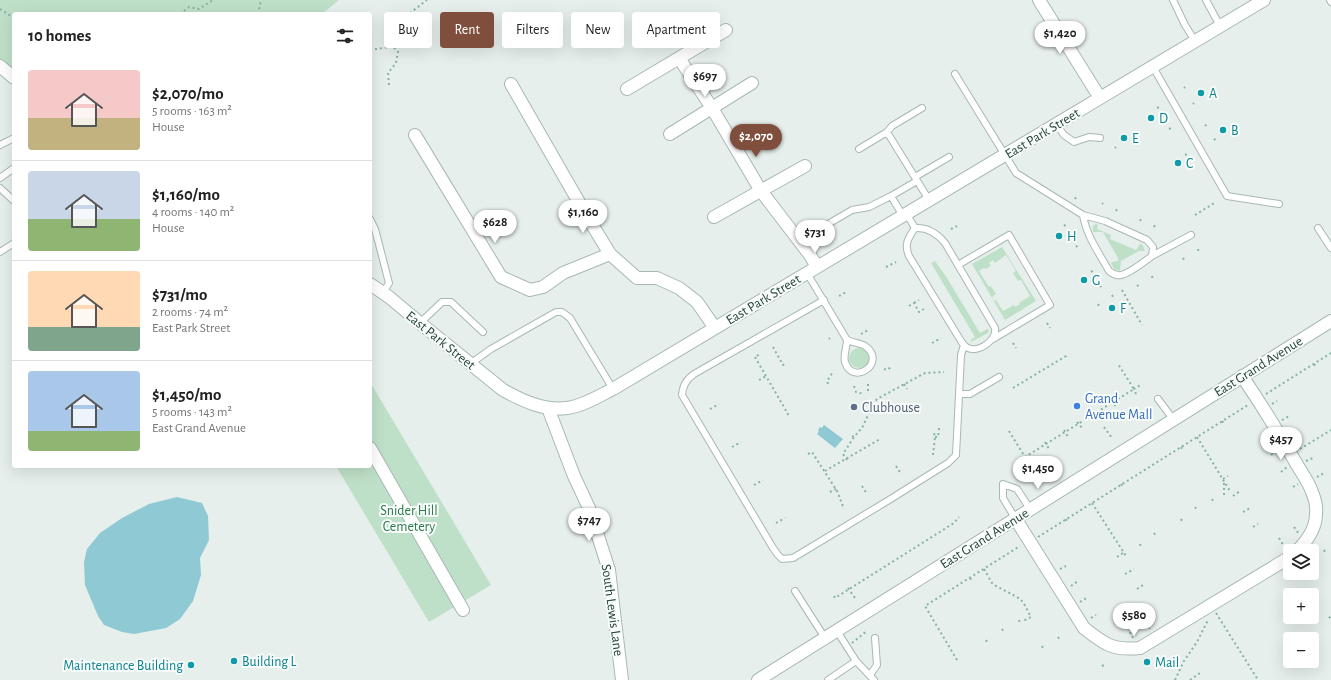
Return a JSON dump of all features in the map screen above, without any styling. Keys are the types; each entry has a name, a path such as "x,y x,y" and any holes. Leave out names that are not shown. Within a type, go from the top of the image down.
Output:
{"street":[{"path":"1039,0 1100,98"},
{"name":"East Park Street","path":"372,285 503,390 534,404 548,408 568,408 591,400 613,388 1264,0"},
{"path":"627,89 726,30"},
{"path":"679,58 712,108 761,191 810,255 812,270"},
{"path":"0,66 12,76"},
{"path":"670,134 752,83"},
{"path":"510,84 610,254 637,278 657,278 679,288 697,302 715,328"},
{"path":"416,135 501,277 530,290 543,287 563,273 610,254"},
{"path":"714,217 805,166"},
{"name":"East Grand Avenue","path":"758,680 1331,321"},
{"path":"1242,376 1312,492 1316,504 1316,514 1312,532 1304,544"},
{"name":"South Lewis Lane","path":"548,408 574,476 589,508 609,570 622,680"},
{"path":"372,451 463,610"},
{"path":"1016,518 1084,628 1098,640 1111,647 1127,650 1140,648 1283,558"}],"lane":[{"path":"1173,0 1185,25 1195,41"},
{"path":"1206,0 1220,26"},
{"path":"1153,66 1227,196 1279,204"},
{"path":"955,74 1016,173 1083,215 1105,222 1147,240 1153,248 1152,256"},
{"path":"859,149 887,132 892,126 922,108"},
{"path":"1056,124 1070,141 1074,142 1089,137 1100,138"},
{"path":"887,132 929,200"},
{"path":"0,145 12,139"},
{"path":"799,241 852,210 869,207 891,196 949,157"},
{"path":"0,178 12,169"},
{"path":"0,188 12,199"},
{"path":"891,196 915,228"},
{"path":"1083,215 1084,225 1088,234 1109,271 1114,275 1121,275 1191,235"},
{"path":"372,222 376,229 389,282 383,293"},
{"path":"915,228 927,229 939,236 945,243 995,328 995,334 992,340"},
{"path":"915,228 906,243 908,253 964,345 969,349 984,346 1050,305 1009,235 958,265"},
{"path":"1318,228 1331,248"},
{"path":"0,252 12,244"},
{"path":"812,270 824,300 847,340 862,345 870,351 873,358 872,364 865,372 859,373 847,367 844,360 847,340"},
{"path":"824,300 694,374 686,380 683,387 682,395 773,548 782,559 793,558 948,463 956,455 961,355 964,345"},
{"path":"420,323 442,302 451,302 483,332"},
{"path":"470,364 540,320 556,312 562,312 570,318 613,388"},
{"path":"959,394 970,394 999,377"},
{"path":"1158,399 1173,420"},
{"path":"1016,518 1003,498 1003,484 1017,489 1030,509"},
{"path":"795,591 825,638"},
{"path":"836,631 856,661 872,678 877,665 875,638"},
{"path":"828,680 856,661"}],"path":[{"path":"182,12 188,7 199,9 213,0"},
{"path":"258,12 261,0"},
{"path":"411,12 427,0"},
{"path":"0,9 12,17"},
{"path":"372,50 384,48"},
{"path":"389,85 388,73 396,63 398,52 394,48"},
{"path":"1195,214 1216,202"},
{"path":"951,229 957,226"},
{"path":"886,267 896,262"},
{"path":"1122,290 1142,325"},
{"path":"839,296 846,292"},
{"path":"909,306 919,300"},
{"path":"914,303 919,312 924,309"},
{"path":"1046,323 1050,328"},
{"path":"861,334 868,330"},
{"path":"932,343 941,338"},
{"path":"1013,343 1016,348"},
{"path":"772,347 783,365 785,364"},
{"path":"761,353 756,356 788,414 785,416"},
{"path":"1263,395 1329,356 1331,353"},
{"path":"1012,388 1066,356 1065,354"},
{"path":"1118,364 1136,394"},
{"path":"884,369 887,370 891,367"},
{"path":"828,384 827,381 833,372"},
{"path":"846,460 843,454 853,436 862,428 875,401 924,373 944,372"},
{"path":"759,380 766,376"},
{"path":"868,384 868,391"},
{"path":"904,384 907,389"},
{"path":"1018,462 1064,431 1142,384"},
{"path":"854,386 854,390 856,392 864,394"},
{"path":"1112,401 1116,407"},
{"path":"1037,537 1051,530 1066,519 1165,458 1196,437 1239,412 1251,403"},
{"path":"710,409 719,404"},
{"path":"1093,413 1097,419"},
{"path":"1280,422 1289,416"},
{"path":"1222,421 1225,425"},
{"path":"1078,423 1082,428"},
{"path":"1104,427 1112,438"},
{"path":"935,437 938,437 939,429 943,430"},
{"path":"1298,450 1331,430"},
{"path":"1008,431 1028,461"},
{"path":"1064,431 1068,437"},
{"path":"933,455 934,433"},
{"path":"1196,437 1230,491"},
{"path":"825,471 880,439 881,440"},
{"path":"732,447 741,442"},
{"path":"1045,443 1049,449"},
{"path":"1181,447 1183,451"},
{"path":"1271,455 1280,450"},
{"path":"808,454 812,452 825,471 836,489 844,509"},
{"path":"1305,462 1313,458"},
{"path":"896,466 901,474"},
{"path":"1315,478 1324,473"},
{"path":"1224,495 1223,481 1228,476"},
{"path":"754,485 764,480"},
{"path":"1122,484 1124,488"},
{"path":"862,486 867,494"},
{"path":"830,492 836,489"},
{"path":"1233,496 1240,492"},
{"path":"1092,503 1126,556"},
{"path":"1195,507 1198,511"},
{"path":"1243,512 1250,508"},
{"path":"834,596 835,598 947,528 956,522 959,517"},
{"path":"776,523 785,518"},
{"path":"1066,519 1068,523"},
{"path":"1252,527 1258,524"},
{"path":"1154,533 1157,537"},
{"path":"1279,538 1284,544"},
{"path":"957,660 940,632 933,615 925,606 955,589 1024,544"},
{"path":"1324,550 1326,554"},
{"path":"1117,557 1123,553"},
{"path":"1058,571 1066,566"},
{"path":"984,569 992,583 1017,596 1023,602 1031,617 1021,622"},
{"path":"1126,574 1134,569"},
{"path":"970,578 973,582"},
{"path":"1068,587 1078,581"},
{"path":"1137,589 1143,585"},
{"path":"849,588 855,598"},
{"path":"1078,603 1088,597"},
{"path":"1215,613 1238,646 1257,679 1260,676"},
{"path":"1089,619 1096,615"},
{"path":"1175,680 1184,661 1197,642 1209,617"},
{"path":"1002,628 1004,632"},
{"path":"940,632 945,630"},
{"path":"851,644 867,631"},
{"path":"950,649 954,647"},
{"path":"1102,666 1106,664"},
{"path":"1190,680 1200,673"}],"green space":[{"path":"0,0 339,0 324,12 12,12 12,76 0,66"},
{"path":"1096,224 1098,225 1097,229 1111,235 1110,239 1136,250 1140,244 1142,244 1145,251 1139,251 1121,261 1119,271 1114,269 1111,263 1118,261 1118,258 1103,232 1093,232 1093,226"},
{"path":"1002,247 1036,301 1005,320 972,264","holes":["1006,255 1016,271 1013,273 1018,281 1021,280 1030,296 1015,307 1014,305 1003,311 996,300 994,301 992,297 996,294 991,286 989,287 979,271 991,266 989,263 993,260 995,263"]},
{"path":"935,261 980,333 987,329 989,330 988,333 971,342 971,340 975,337 931,263"},
{"path":"859,348 866,351 869,358 866,365 859,368 852,365 849,358 852,351"},
{"name":"Snider Hill Cemetery","path":"372,385 491,585 429,622 337,468 372,468"}],"water":[{"path":"824,425 843,439 835,448 817,434 820,427 822,428"},
{"path":"177,497 202,503 208,516 209,540 200,558 201,575 193,601 180,619 166,628 134,634 122,632 104,625 98,616 85,585 84,562 87,549 100,533 122,518 149,504"}],"place":[{"name":"A","path":"1201,93"},
{"name":"D","path":"1151,118"},
{"name":"B","path":"1223,130"},
{"name":"E","path":"1124,138"},
{"name":"C","path":"1178,163"},
{"name":"H","path":"1059,236"},
{"name":"G","path":"1084,280"},
{"name":"F","path":"1112,308"},
{"name":"Grand Avenue Mall","path":"1077,406"},
{"name":"Clubhouse","path":"854,407"},
{"name":"Building L","path":"234,661"},
{"name":"Mail","path":"1147,662"},
{"name":"Maintenance Building","path":"191,665"}]}
